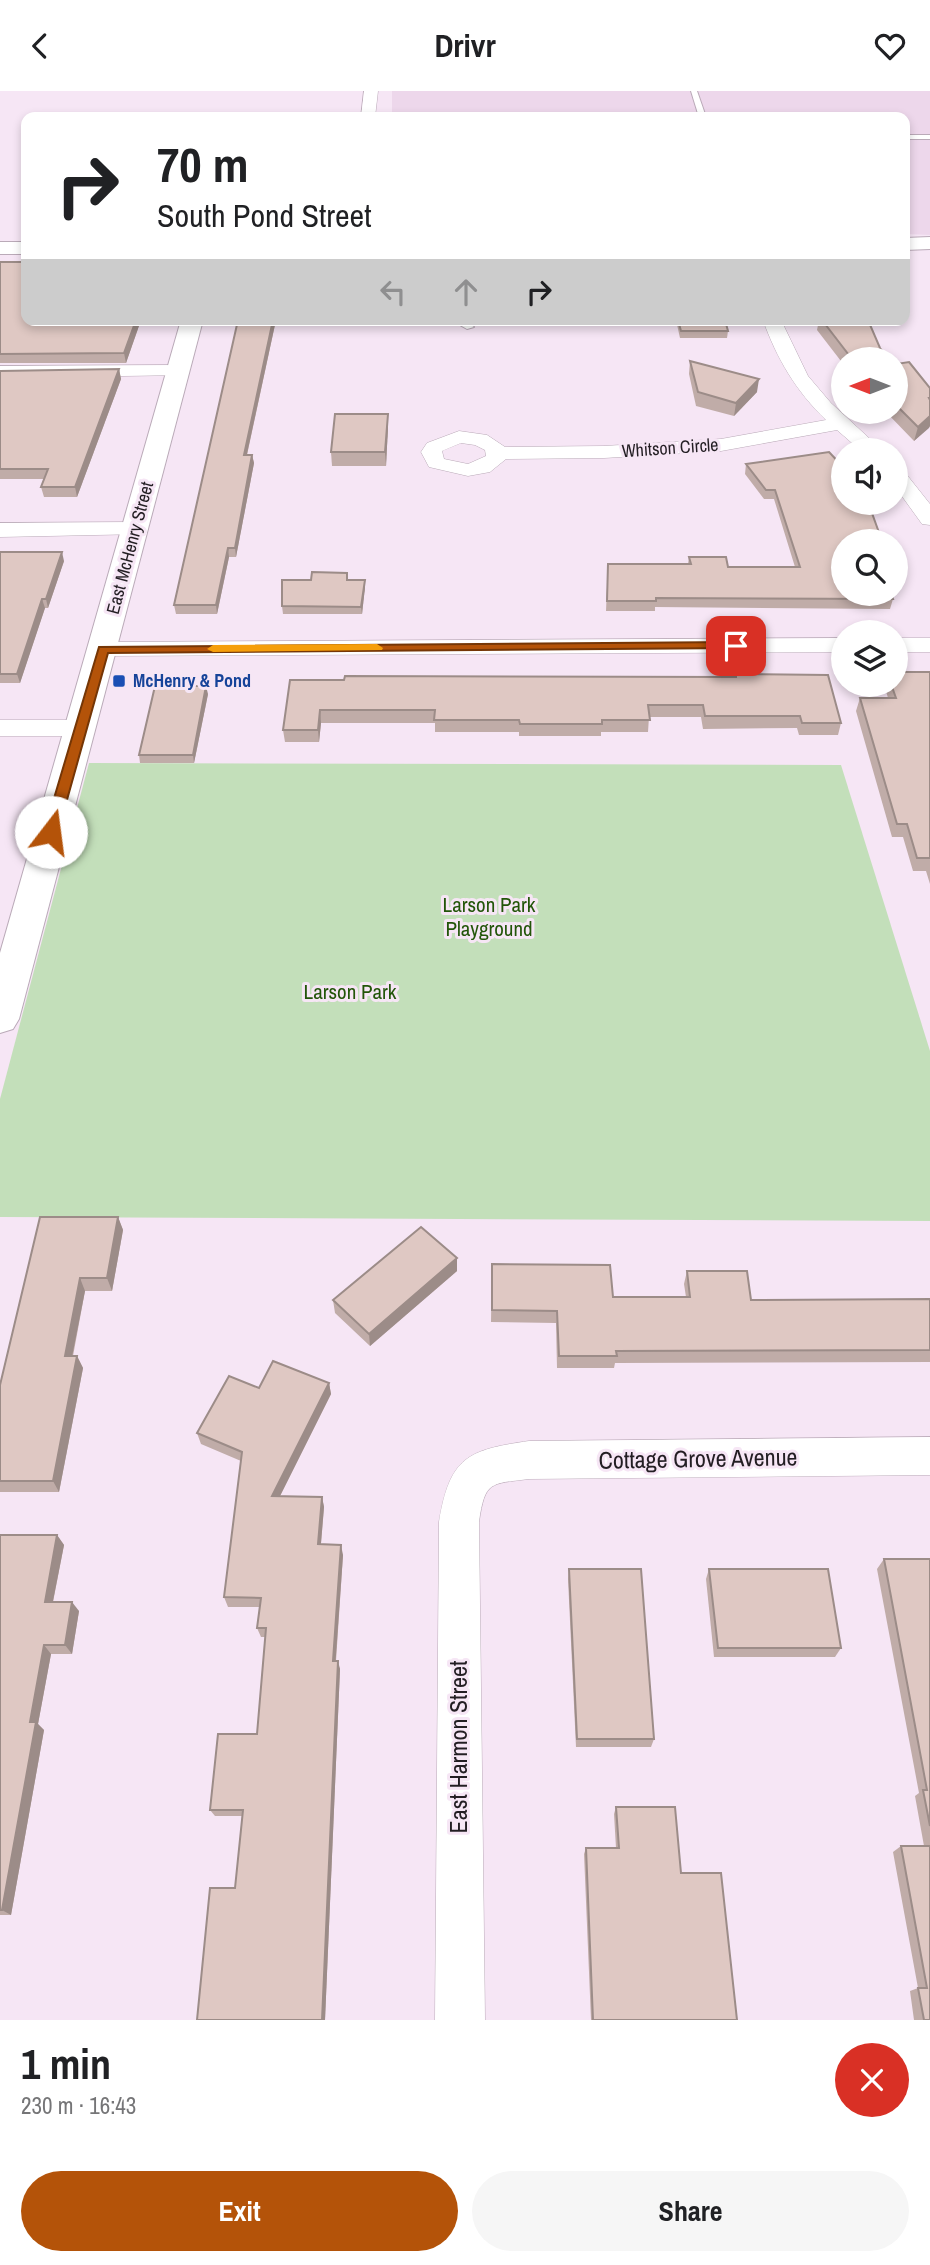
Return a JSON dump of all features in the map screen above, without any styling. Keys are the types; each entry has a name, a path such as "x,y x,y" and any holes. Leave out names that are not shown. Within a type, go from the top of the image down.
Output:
{"street":[{"path":"369,112 371,91"},
{"path":"910,244 930,243"},
{"path":"0,249 21,248"},
{"name":"East McHenry Street","path":"0,1016 103,649 190,326"},
{"path":"774,326 784,355 798,378 811,396 831,414"},
{"path":"0,372 178,372"},
{"name":"Whitson Circle","path":"497,453 604,452 721,445 836,424"},
{"path":"842,424 858,438"},
{"path":"908,490 930,519"},
{"path":"0,530 135,529"},
{"path":"103,649 831,645"},
{"path":"908,645 930,645"},
{"path":"0,729 80,728"},
{"name":"Cottage Grove Avenue","path":"471,1478 489,1465 529,1460 930,1456"},
{"name":"East Harmon Street","path":"460,2020 459,1522 462,1493 471,1478"}],"lane":[{"path":"694,91 701,112"},
{"path":"910,137 930,137"}],"shaded area":[{"path":"392,91 930,91 930,235 910,234 910,112 392,112"}],"green space":[{"name":"Larson Park","path":"89,763 841,765 930,1051 930,1221 0,1217 0,1099"}],"building":[{"path":"0,262 21,262 21,326 134,326 124,353 0,354"},
{"path":"237,326 272,326 244,455 252,455 235,548 228,548 216,605 174,605"},
{"path":"680,326 727,326 728,331 681,331"},
{"path":"827,326 871,326 880,347 843,347"},
{"path":"690,361 759,379 736,403 698,392"},
{"path":"908,362 930,388 930,416 918,427 908,417"},
{"path":"119,369 75,487 41,487 48,469 0,469 0,371"},
{"path":"335,414 388,414 385,452 331,452"},
{"path":"829,452 831,515 873,515 878,529 831,529 831,599 656,598 656,601 607,601 608,564 691,564 689,557 726,557 728,567 800,567 775,490 766,490 746,464"},
{"path":"0,552 62,552 46,599 42,599 17,674 0,674"},
{"path":"312,572 347,573 347,580 365,580 361,607 282,606 282,580 311,580"},
{"path":"908,672 930,672 930,858 917,858 907,824 897,824 860,698 908,697"},
{"path":"736,674 828,675 831,697 834,697 841,723 802,723 800,716 705,716 703,705 648,705 650,720 602,720 602,724 434,720 435,710 320,710 318,730 283,730 290,680 344,680 345,676 736,677"},
{"path":"155,686 206,686 193,755 139,755"},
{"path":"40,1217 118,1217 107,1278 80,1278 65,1356 77,1356 53,1481 0,1481 0,1385"},
{"path":"421,1227 457,1258 369,1334 333,1300"},
{"path":"492,1264 610,1265 613,1297 690,1297 687,1271 747,1271 751,1300 930,1299 930,1350 616,1351 617,1356 559,1356 557,1311 492,1310"},
{"path":"273,1361 329,1383 272,1496 322,1497 318,1544 341,1545 333,1661 338,1661 322,2020 197,2020 210,1888 235,1888 243,1810 210,1810 218,1734 257,1734 266,1628 257,1628 261,1598 224,1597 242,1452 197,1433 229,1376 259,1388"},
{"path":"0,1535 57,1535 45,1602 72,1602 65,1645 44,1645 30,1722 36,1722 2,1910 0,1910"},
{"path":"884,1559 930,1559 930,1826 923,1790 927,1790"},
{"path":"569,1569 641,1569 654,1739 577,1739"},
{"path":"709,1569 828,1569 841,1648 718,1648"},
{"path":"616,1807 675,1807 681,1873 721,1873 737,2020 593,2020 586,1848 619,1848"},
{"path":"901,1846 930,1846 930,2020 924,2020 918,1988 927,1988"}],"slow traffic":[{"path":"213,649 377,648"}],"place":[{"name":"McHenry & Pond","path":"119,681"}],"route":[{"path":"51,832 103,649 736,646"}],"park label":[{"name":"Larson Park Playground","path":"489,917"}]}
